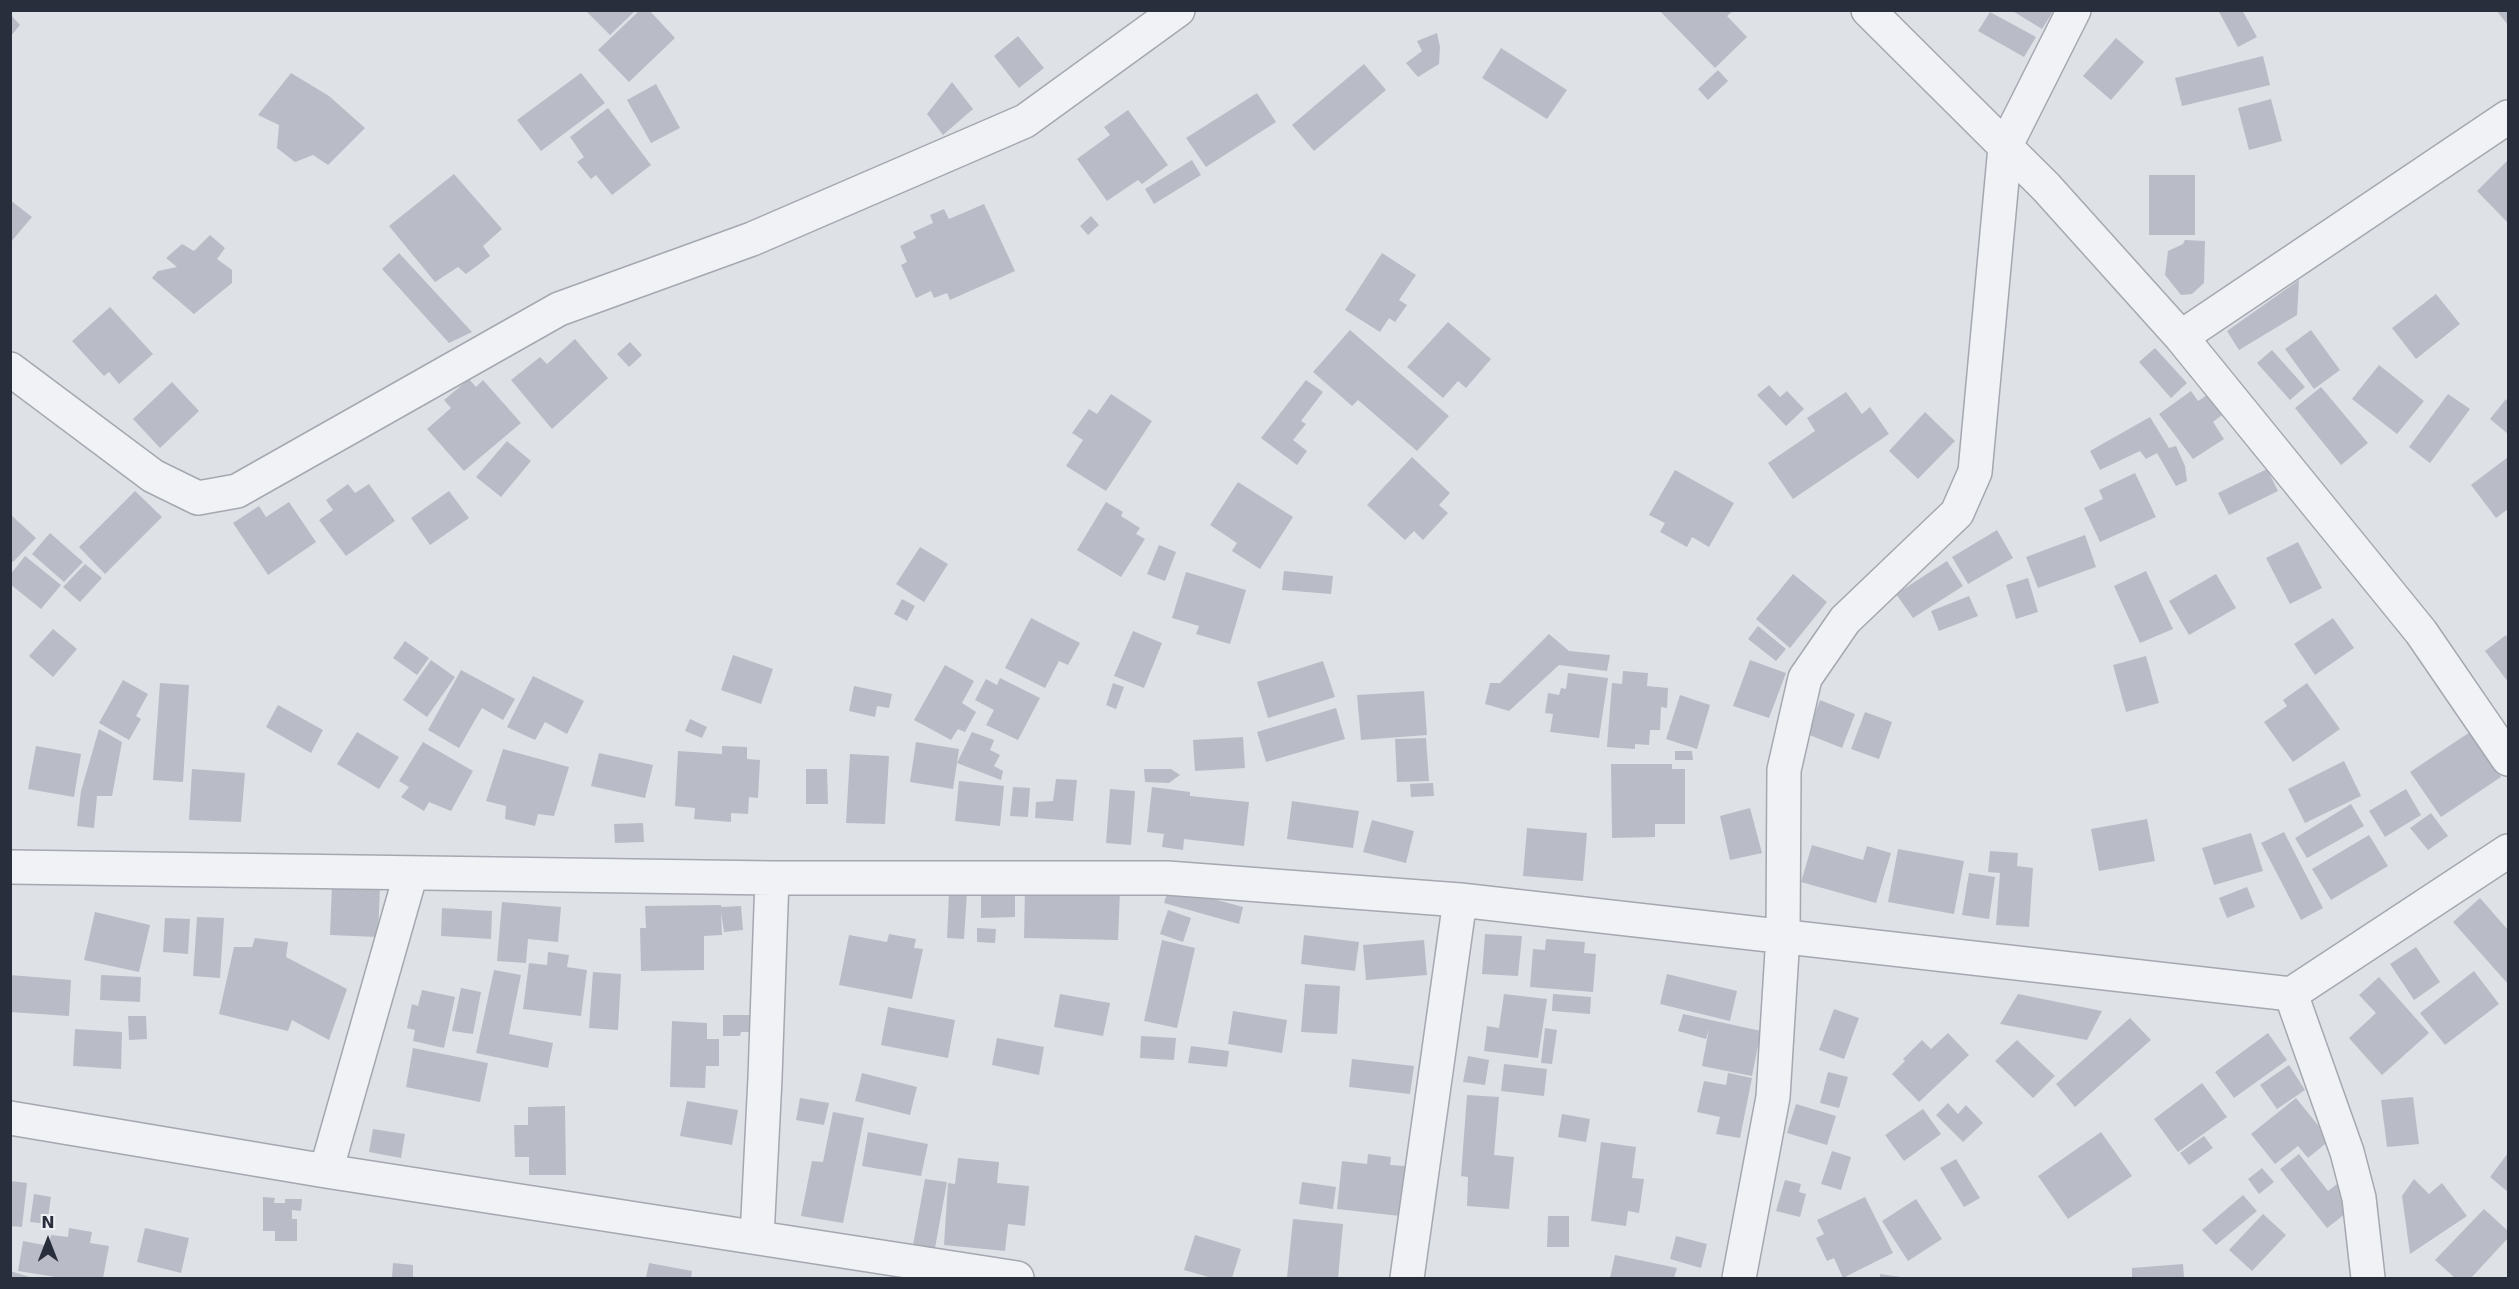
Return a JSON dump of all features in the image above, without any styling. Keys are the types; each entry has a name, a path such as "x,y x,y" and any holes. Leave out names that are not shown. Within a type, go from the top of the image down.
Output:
{"street":[{"path":"10,369 153,476 198,498 237,492 559,309 752,239 1025,121 1178,10"},
{"path":"1868,10 2046,187 2181,337 2421,632 2508,759"},
{"path":"1739,1278 1773,1097 1783,935 1784,770 1805,678 1845,620 1958,513 1975,472 2005,147 2074,10"},
{"path":"2181,337 2508,117"},
{"path":"10,867 772,878 1167,878 1460,900 2291,994 2508,851"},
{"path":"326,1171 411,873"},
{"path":"757,1237 772,878"},
{"path":"1407,1278 1460,900"},
{"path":"2291,994 2347,1152 2359,1198 2374,1276"},
{"path":"10,1118 326,1171 1017,1278"}],"building":[{"path":"585,10 636,10 610,35"},
{"path":"640,10 649,10 675,38 629,82 598,50"},
{"path":"1659,10 1734,10 1727,16 1747,37 1715,68"},
{"path":"2011,10 2054,10 2042,29"},
{"path":"2218,10 2242,10 2257,37 2238,47"},
{"path":"2496,10 2508,10 2508,25"},
{"path":"1990,12 2036,37 2024,57 1978,31"},
{"path":"10,14 20,25 10,37"},
{"path":"1437,33 1440,47 1439,64 1418,77 1406,63 1422,51 1417,41"},
{"path":"1018,36 1044,68 1019,88 994,56"},
{"path":"2116,38 2144,62 2111,100 2083,76"},
{"path":"1501,48 1567,90 1547,119 1482,78"},
{"path":"2263,56 2270,85 2182,106 2175,78"},
{"path":"1364,64 1386,90 1314,151 1292,125"},
{"path":"1718,70 1728,81 1708,100 1698,89"},
{"path":"291,73 329,96 365,128 328,165 313,155 295,162 277,148 279,125 258,115"},
{"path":"581,73 605,103 541,151 517,120"},
{"path":"952,82 973,109 943,135 927,114"},
{"path":"656,84 680,128 651,143 627,100"},
{"path":"1257,93 1276,122 1206,167 1186,138"},
{"path":"2271,99 2282,141 2249,150 2238,108"},
{"path":"608,108 651,165 612,195 596,175 591,179 577,162 584,157 570,137"},
{"path":"1128,110 1168,165 1142,184 1138,180 1107,201 1077,159 1110,135 1104,127"},
{"path":"1192,160 1201,175 1154,204 1145,189"},
{"path":"2508,160 2508,223 2477,191"},
{"path":"454,174 502,229 483,246 490,256 466,274 458,267 435,282 389,226"},
{"path":"2149,175 2195,175 2195,235 2149,235"},
{"path":"10,200 32,217 10,243"},
{"path":"984,204 1015,271 950,300 947,293 934,298 931,291 916,298 901,265 907,262 900,246 916,238 913,232 933,223 930,215 944,209 949,219"},
{"path":"1091,216 1099,225 1088,235 1080,226"},
{"path":"210,235 225,248 217,259 232,270 232,283 194,314 152,278 158,271 177,267 166,258 182,244 194,251"},
{"path":"2185,240 2205,241 2204,283 2192,294 2181,295 2165,275 2168,251 2183,244"},
{"path":"399,253 472,332 449,343 382,269"},
{"path":"1382,253 1416,275 1399,300 1407,305 1395,322 1389,318 1380,332 1345,310"},
{"path":"2299,280 2297,315 2239,350 2227,331"},
{"path":"2436,294 2460,324 2416,359 2392,328"},
{"path":"110,307 153,354 119,384 109,372 104,376 72,341"},
{"path":"1448,322 1491,359 1466,388 1458,381 1443,398 1407,367"},
{"path":"1350,330 1449,416 1417,451 1358,400 1352,406 1313,372"},
{"path":"2311,330 2340,370 2314,389 2285,349"},
{"path":"575,339 608,378 552,429 511,380 540,357 547,364"},
{"path":"630,342 642,355 629,367 617,354"},
{"path":"2155,348 2187,383 2171,398 2139,362"},
{"path":"2272,350 2305,387 2290,400 2257,363"},
{"path":"2379,365 2424,401 2397,434 2352,399"},
{"path":"469,379 476,387 483,380 521,423 464,471 427,429 451,408 444,400"},
{"path":"1306,380 1323,392 1301,421 1306,424 1293,440 1307,451 1297,465 1261,438"},
{"path":"172,382 199,411 160,448 133,419"},
{"path":"1769,385 1780,397 1787,391 1804,409 1786,426 1757,395"},
{"path":"2321,387 2368,443 2341,465 2295,408"},
{"path":"2191,391 2198,401 2207,395 2222,415 2213,422 2224,439 2193,459 2159,414"},
{"path":"1846,392 1862,414 1870,407 1889,434 1793,499 1768,463 1815,431 1807,418"},
{"path":"1111,394 1152,421 1106,491 1066,466 1083,440 1072,433 1089,409 1097,414"},
{"path":"2448,394 2470,409 2430,463 2409,447"},
{"path":"2506,399 2508,402 2508,434 2490,419"},
{"path":"1925,412 1955,441 1918,479 1889,451"},
{"path":"2150,417 2169,448 2176,446 2185,466 2187,481 2176,486 2157,453 2146,459 2140,451 2100,470 2090,451"},
{"path":"507,441 531,461 501,497 476,477"},
{"path":"1412,457 1450,493 1439,505 1448,513 1423,540 1414,531 1405,540 1367,505"},
{"path":"2508,457 2508,509 2496,518 2471,485"},
{"path":"2267,469 2278,491 2229,515 2218,493"},
{"path":"1675,470 1734,503 1709,547 1692,537 1687,547 1660,532 1665,523 1649,515"},
{"path":"2135,473 2156,517 2100,542 2084,508 2103,499 2099,490"},
{"path":"1238,482 1293,517 1260,569 1232,551 1237,543 1210,525"},
{"path":"348,484 355,493 369,484 395,521 346,556 319,520 333,510 326,500"},
{"path":"135,491 162,517 105,574 79,547"},
{"path":"449,491 469,518 430,545 411,518"},
{"path":"289,502 316,542 268,575 233,523 259,506 266,517"},
{"path":"1106,502 1123,512 1121,516 1140,528 1136,534 1145,539 1121,577 1077,550"},
{"path":"10,514 36,538 13,562 10,560"},
{"path":"1997,530 2013,558 1968,584 1952,557"},
{"path":"50,533 83,562 64,582 32,554"},
{"path":"2085,535 2096,567 2038,588 2026,557"},
{"path":"2298,542 2322,588 2290,604 2266,558"},
{"path":"1159,545 1176,552 1165,581 1147,574"},
{"path":"920,547 948,564 924,602 896,584"},
{"path":"25,556 61,585 41,609 10,584 10,575"},
{"path":"1947,561 1963,586 1913,618 1896,594"},
{"path":"85,564 102,578 80,602 63,587"},
{"path":"1284,571 1333,576 1331,594 1282,590"},
{"path":"2146,571 2173,629 2140,643 2114,586"},
{"path":"1186,572 1246,590 1230,644 1196,634 1199,626 1172,618"},
{"path":"1793,574 1827,602 1790,648 1756,619"},
{"path":"2216,574 2236,608 2189,635 2169,601"},
{"path":"2028,578 2038,612 2016,619 2006,585"},
{"path":"1969,596 1978,616 1939,631 1931,611"},
{"path":"902,599 915,606 907,621 894,614"},
{"path":"1031,618 1080,643 1068,665 1059,661 1045,688 1005,668"},
{"path":"2333,618 2354,648 2315,675 2294,644"},
{"path":"1758,626 1786,649 1776,661 1748,639"},
{"path":"53,629 77,649 53,677 29,656"},
{"path":"1133,631 1162,643 1144,688 1114,676"},
{"path":"1549,634 1569,651 1610,655 1607,671 1559,665 1509,711 1485,704 1490,683 1500,683"},
{"path":"2506,635 2508,639 2508,682 2485,651"},
{"path":"405,641 429,658 417,675 393,658"},
{"path":"733,655 773,669 761,704 721,690"},
{"path":"2146,656 2159,703 2126,712 2113,665"},
{"path":"431,660 455,677 427,717 403,700"},
{"path":"1750,660 1786,673 1769,718 1733,706"},
{"path":"1323,661 1335,697 1268,718 1257,682"},
{"path":"945,665 974,681 962,703 976,712 965,732 958,729 951,740 914,720"},
{"path":"461,670 515,699 503,720 482,708 459,748 428,730"},
{"path":"1623,671 1648,673 1647,686 1668,688 1667,708 1661,707 1660,730 1650,730 1649,745 1635,744 1635,749 1607,747 1612,683 1622,684"},
{"path":"1568,673 1608,678 1599,738 1550,732 1553,714 1545,713 1548,693 1559,695 1561,688 1566,689"},
{"path":"533,676 584,701 567,734 545,722 535,740 507,727"},
{"path":"1000,678 1040,698 1018,740 986,725 994,710 975,700 986,679 997,685"},
{"path":"123,680 148,694 136,716 141,719 129,740 99,723"},
{"path":"160,683 189,685 183,782 153,780"},
{"path":"1113,683 1124,687 1116,709 1106,705"},
{"path":"2307,683 2340,729 2293,762 2264,722 2287,706 2283,700"},
{"path":"854,686 892,694 889,708 877,706 875,717 849,711"},
{"path":"1424,691 1427,735 1361,740 1357,695"},
{"path":"1680,695 1710,705 1697,749 1666,739"},
{"path":"1820,700 1855,714 1842,748 1807,734"},
{"path":"278,705 323,730 311,753 266,727"},
{"path":"1336,708 1345,739 1266,762 1257,732"},
{"path":"1865,712 1892,722 1879,759 1851,749"},
{"path":"690,719 707,727 702,738 685,731"},
{"path":"99,729 122,742 112,796 97,796 94,828 77,826 81,791"},
{"path":"357,732 399,757 379,789 337,764"},
{"path":"972,732 994,740 990,750 1000,755 994,766 1003,771 1001,780 957,763"},
{"path":"2470,732 2501,777 2441,817 2410,772"},
{"path":"1243,737 1245,768 1195,771 1193,740"},
{"path":"1426,738 1429,781 1397,782 1395,739"},
{"path":"423,742 473,771 451,811 429,802 424,811 401,797 409,787 399,781"},
{"path":"916,742 959,749 953,789 910,782"},
{"path":"36,746 81,754 74,797 28,789"},
{"path":"722,746 747,747 747,759 760,760 758,798 749,797 748,814 731,813 731,822 694,819 695,808 675,806 678,751 722,754"},
{"path":"503,749 569,767 554,816 538,814 535,826 505,819 506,806 486,801"},
{"path":"1675,751 1692,751 1693,760 1675,760"},
{"path":"599,753 653,765 645,798 591,786"},
{"path":"850,754 889,756 885,824 846,823"},
{"path":"2344,761 2361,796 2305,823 2288,789"},
{"path":"1611,764 1672,764 1672,769 1685,769 1685,824 1655,824 1655,837 1612,838"},
{"path":"192,769 245,773 241,822 189,820"},
{"path":"806,769 827,769 828,804 806,804"},
{"path":"1144,769 1171,769 1180,775 1169,783 1145,782"},
{"path":"1056,779 1077,780 1073,821 1035,818 1036,802 1053,801"},
{"path":"959,781 1004,786 1000,826 955,821"},
{"path":"1433,783 1434,796 1411,797 1410,784"},
{"path":"1013,787 1030,788 1028,817 1010,816"},
{"path":"1152,787 1190,792 1190,796 1249,802 1244,846 1184,839 1183,850 1162,847 1164,834 1147,832"},
{"path":"1110,789 1135,791 1131,845 1106,843"},
{"path":"2406,789 2421,815 2385,837 2369,811"},
{"path":"1292,801 1359,811 1353,848 1287,839"},
{"path":"2351,804 2364,826 2307,858 2295,838"},
{"path":"1750,808 1762,853 1730,860 1720,816"},
{"path":"2431,813 2448,836 2428,850 2410,828"},
{"path":"2147,819 2155,861 2099,871 2091,829"},
{"path":"1372,820 1414,831 1406,863 1363,852"},
{"path":"643,823 644,842 615,843 614,824"},
{"path":"1527,828 1587,833 1583,881 1523,876"},
{"path":"2284,832 2323,908 2301,920 2261,843"},
{"path":"2251,833 2263,871 2214,885 2202,848"},
{"path":"2369,835 2388,866 2331,900 2312,869"},
{"path":"1812,845 1863,860 1867,846 1891,853 1876,903 1801,882"},
{"path":"1898,849 1964,861 1954,914 1888,902"},
{"path":"1990,851 2018,853 2017,866 2033,868 2029,927 1996,925 2000,873 1988,872"},
{"path":"1969,873 1995,877 1989,919 1962,915"},
{"path":"1015,881 1015,917 981,918 981,882"},
{"path":"332,884 380,886 378,937 330,935"},
{"path":"1169,887 1243,907 1239,924 1164,903"},
{"path":"2247,887 2255,907 2227,918 2219,898"},
{"path":"1025,888 1120,891 1118,940 1024,938"},
{"path":"949,892 967,892 964,939 947,938"},
{"path":"2480,898 2508,930 2508,984 2453,922"},
{"path":"502,902 561,907 558,942 528,939 526,963 497,961"},
{"path":"721,905 721,907 741,906 743,930 724,932 721,912 722,935 704,936 704,970 641,971 640,928 646,928 645,906"},
{"path":"442,908 492,911 491,939 441,936"},
{"path":"1168,910 1191,918 1183,942 1160,934"},
{"path":"95,912 150,925 139,972 84,960"},
{"path":"197,917 224,918 220,978 193,976"},
{"path":"165,918 190,919 188,954 163,952"},
{"path":"977,928 996,929 995,943 977,942"},
{"path":"889,934 916,939 914,948 923,949 912,999 839,985 849,935 887,942"},
{"path":"1485,934 1522,936 1518,976 1482,974"},
{"path":"1304,935 1359,942 1355,971 1301,964"},
{"path":"255,938 288,942 286,957 347,989 329,1040 292,1020 288,1031 219,1014 234,947 252,947"},
{"path":"1546,939 1585,942 1584,953 1596,954 1593,992 1530,987 1533,949 1545,950"},
{"path":"1162,940 1195,948 1177,1028 1144,1021"},
{"path":"1424,940 1427,975 1366,980 1363,945"},
{"path":"2416,947 2440,982 2414,1000 2390,964"},
{"path":"548,952 569,955 567,967 587,970 581,1016 523,1009 529,963 547,965"},
{"path":"494,970 521,975 509,1034 553,1043 548,1068 476,1053"},
{"path":"2474,971 2499,1004 2445,1045 2420,1013"},
{"path":"593,972 621,974 618,1030 589,1028"},
{"path":"1667,974 1737,991 1730,1021 1660,1004"},
{"path":"10,975 71,980 69,1016 10,1012"},
{"path":"101,975 141,977 140,1002 100,1000"},
{"path":"2379,977 2429,1033 2382,1075 2349,1038 2376,1013 2359,995"},
{"path":"1305,984 1340,986 1337,1034 1301,1032"},
{"path":"461,988 481,992 473,1034 452,1031"},
{"path":"422,990 455,997 444,1048 413,1041 415,1030 407,1028 412,1004 418,1006"},
{"path":"1060,994 1110,1003 1103,1036 1054,1027"},
{"path":"1504,994 1547,999 1538,1058 1484,1051 1487,1026 1499,1028"},
{"path":"1553,994 1591,997 1590,1014 1552,1011"},
{"path":"2018,994 2102,1011 2087,1040 2000,1024"},
{"path":"888,1007 955,1020 948,1058 881,1045"},
{"path":"1834,1009 1859,1018 1844,1059 1819,1050"},
{"path":"1233,1011 1287,1020 1282,1053 1228,1044"},
{"path":"1683,1014 1761,1031 1752,1076 1702,1066 1709,1029 1706,1039 1678,1031"},
{"path":"723,1015 751,1015 750,1032 741,1032 740,1036 723,1036"},
{"path":"128,1016 146,1016 147,1039 129,1040"},
{"path":"2130,1018 2151,1040 2075,1107 2056,1084"},
{"path":"672,1021 707,1023 707,1039 719,1039 719,1066 706,1066 705,1088 670,1087"},
{"path":"1545,1028 1557,1030 1552,1064 1541,1063"},
{"path":"75,1029 122,1032 121,1069 73,1066"},
{"path":"1948,1033 1969,1055 1919,1102 1892,1074 1922,1040 1931,1049"},
{"path":"2268,1033 2287,1060 2234,1098 2215,1072"},
{"path":"1141,1036 1176,1038 1174,1060 1140,1058"},
{"path":"997,1038 1044,1047 1039,1075 992,1065"},
{"path":"2017,1040 2055,1076 2033,1098 1995,1061"},
{"path":"1191,1046 1229,1051 1227,1067 1188,1063"},
{"path":"413,1048 488,1063 480,1102 406,1087"},
{"path":"1468,1056 1489,1060 1485,1085 1463,1082"},
{"path":"1352,1059 1414,1066 1410,1094 1349,1087"},
{"path":"1504,1064 1547,1069 1544,1096 1501,1091"},
{"path":"2289,1065 2305,1090 2277,1109 2260,1085"},
{"path":"1828,1072 1848,1077 1839,1108 1820,1103"},
{"path":"862,1073 917,1087 910,1115 855,1101"},
{"path":"1728,1073 1752,1078 1740,1138 1716,1134 1720,1117 1697,1112 1704,1081 1726,1085"},
{"path":"2202,1083 2227,1117 2178,1152 2154,1119"},
{"path":"1467,1095 1499,1097 1494,1155 1514,1157 1509,1209 1467,1206 1468,1177 1461,1176"},
{"path":"2413,1097 2419,1144 2387,1147 2381,1100"},
{"path":"800,1098 829,1103 824,1125 796,1120"},
{"path":"2296,1098 2330,1140 2308,1158 2298,1146 2275,1164 2251,1134"},
{"path":"687,1101 738,1110 732,1145 680,1136"},
{"path":"1948,1103 1958,1114 1966,1105 1983,1123 1963,1142 1936,1115"},
{"path":"1796,1104 1836,1116 1827,1145 1787,1133"},
{"path":"565,1106 566,1175 529,1175 529,1157 515,1157 514,1125 528,1125 528,1107"},
{"path":"1923,1109 1941,1134 1904,1161 1885,1135"},
{"path":"833,1112 864,1118 843,1223 801,1216 812,1161 823,1162"},
{"path":"1562,1114 1590,1119 1586,1142 1558,1137"},
{"path":"373,1129 405,1134 401,1158 369,1152"},
{"path":"868,1132 928,1144 921,1176 862,1166"},
{"path":"2101,1132 2132,1176 2068,1219 2038,1176"},
{"path":"2204,1136 2213,1148 2189,1165 2180,1153"},
{"path":"1601,1142 1636,1147 1632,1178 1644,1179 1639,1213 1628,1211 1626,1226 1591,1221"},
{"path":"1832,1151 1851,1157 1841,1190 1821,1184"},
{"path":"2508,1153 2508,1192 2490,1177"},
{"path":"1368,1154 1391,1157 1390,1165 1405,1166 1400,1216 1337,1209 1342,1161 1367,1164"},
{"path":"2299,1154 2328,1191 2337,1184 2354,1207 2327,1228 2280,1169"},
{"path":"958,1158 999,1162 997,1183 1029,1186 1025,1226 1008,1224 1005,1251 944,1245 948,1183 955,1184"},
{"path":"1956,1159 1980,1198 1964,1207 1940,1168"},
{"path":"2262,1168 2274,1182 2259,1194 2248,1179"},
{"path":"925,1179 947,1182 935,1248 913,1245"},
{"path":"2414,1179 2429,1194 2442,1183 2467,1216 2410,1254 2402,1196"},
{"path":"1785,1180 1801,1184 1799,1192 1806,1194 1800,1217 1776,1211"},
{"path":"10,1181 27,1183 22,1227 10,1226"},
{"path":"1302,1182 1336,1187 1333,1209 1299,1204"},
{"path":"34,1194 51,1197 47,1224 30,1222"},
{"path":"2243,1195 2257,1211 2216,1245 2202,1230"},
{"path":"263,1197 275,1198 274,1203 285,1203 285,1199 302,1199 301,1211 292,1210 292,1219 297,1219 297,1241 275,1241 275,1231 263,1231"},
{"path":"1865,1197 1893,1253 1843,1278 1834,1258 1827,1261 1816,1238 1824,1234 1817,1220"},
{"path":"1916,1199 1942,1239 1908,1261 1882,1221"},
{"path":"2484,1209 2508,1231 2508,1238 2471,1278 2455,1278 2435,1260"},
{"path":"2263,1214 2286,1235 2252,1271 2229,1250"},
{"path":"1548,1216 1569,1216 1569,1247 1547,1247"},
{"path":"1293,1219 1343,1224 1338,1278 1287,1278"},
{"path":"69,1228 92,1232 90,1243 109,1246 103,1278 62,1278 18,1271 23,1241 49,1246 51,1235 68,1237"},
{"path":"145,1228 189,1238 181,1273 137,1262"},
{"path":"1195,1235 1241,1249 1232,1278 1212,1278 1184,1270"},
{"path":"1676,1236 1707,1244 1701,1268 1670,1259"},
{"path":"1615,1255 1677,1268 1674,1278 1610,1278"},
{"path":"393,1263 413,1265 413,1278 392,1278"},
{"path":"649,1263 692,1271 691,1278 646,1278"},
{"path":"2183,1264 2184,1278 2132,1278 2132,1268"},
{"path":"10,1271 33,1278 10,1278"},
{"path":"1880,1274 1901,1277 1901,1278 1880,1278"}]}
